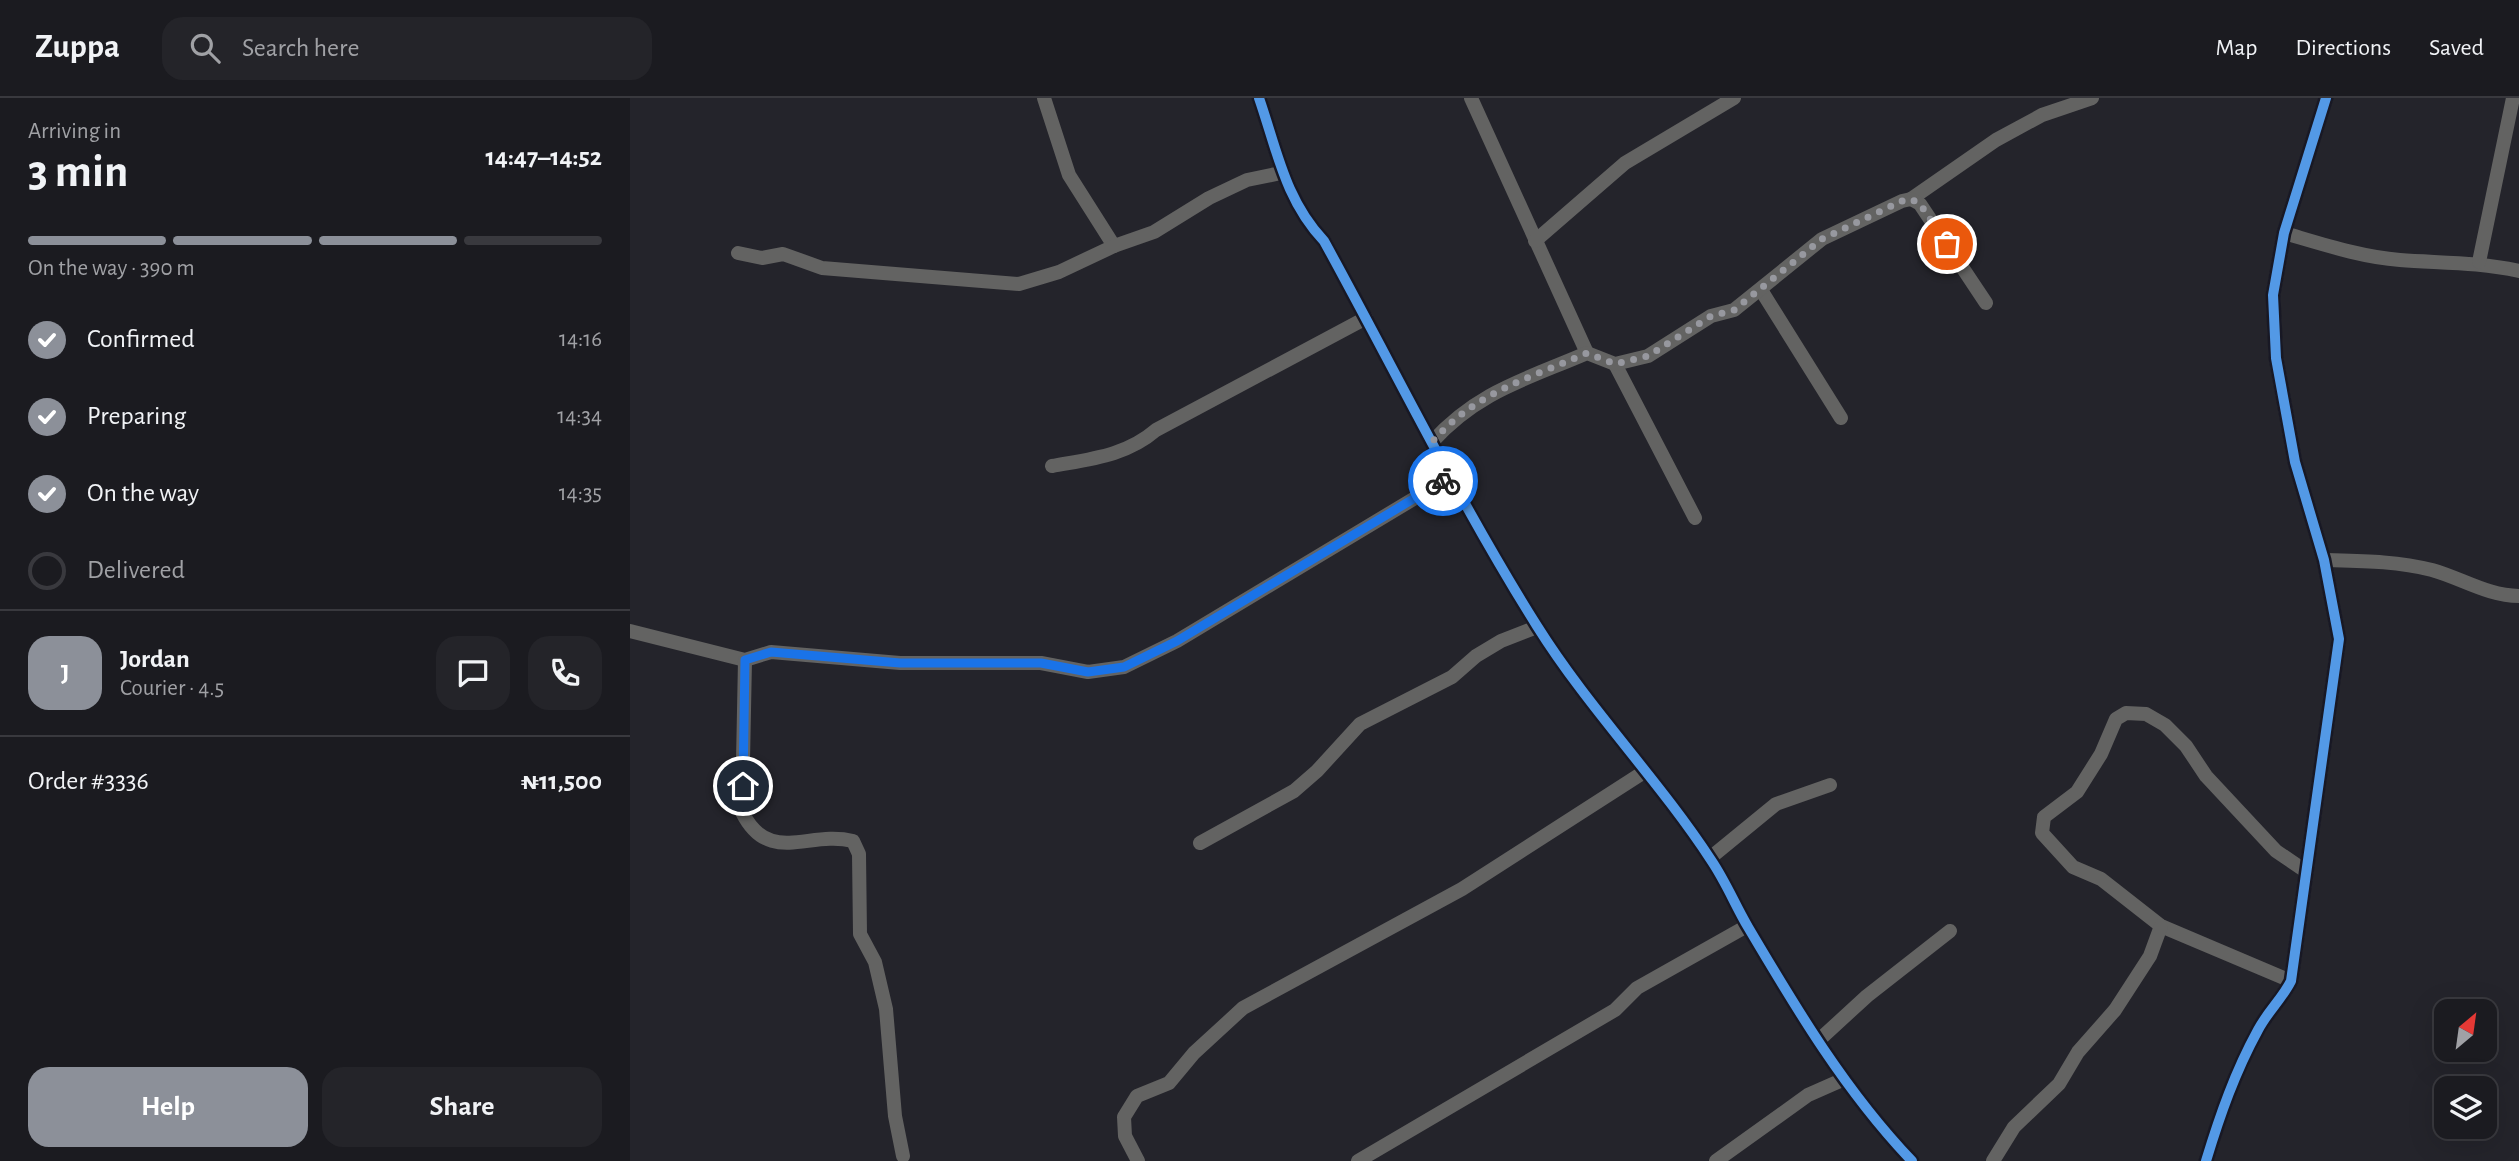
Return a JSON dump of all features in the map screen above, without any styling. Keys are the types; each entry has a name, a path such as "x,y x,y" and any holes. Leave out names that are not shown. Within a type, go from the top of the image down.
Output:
{"street":[{"path":"1044,98 1069,175 1114,246"},
{"path":"1259,98 1281,173 1310,226 1324,242 1450,477 1537,626 1588,699 1710,858 1747,926 1842,1080 1873,1121 1912,1161"},
{"path":"1471,98 1587,353"},
{"path":"1535,241 1625,163 1734,98"},
{"path":"1432,442 1454,418 1499,388 1587,353 1615,364 1648,356 1711,316 1734,310 1822,239 1911,199 1996,140 2042,115 2092,98"},
{"path":"2479,262 2513,98"},
{"path":"2206,1161 2227,1091 2270,1009 2284,996 2291,981 2304,870 2339,639 2325,560 2295,462 2276,358 2273,295 2284,233 2321,99"},
{"path":"738,253 762,258 783,254 822,268 1019,284 1059,272 1114,246 1154,232 1209,198 1247,180 1281,173"},
{"path":"1911,199 1920,204 1986,303"},
{"path":"2284,233 2330,247 2398,260 2479,262 2519,271"},
{"path":"1761,290 1840,418"},
{"path":"1052,466 1113,454 1131,447 1156,430 1366,318"},
{"path":"1615,364 1695,518"},
{"path":"630,631 745,660 771,652 900,663 1041,663 1088,672 1124,667 1177,641 1450,477"},
{"path":"2325,560 2399,563 2434,571 2500,594 2519,596"},
{"path":"1200,844 1294,791 1340,748 1360,724 1384,708 1452,677 1476,656 1501,641 1537,626"},
{"path":"745,660 742,812 751,829 768,841 788,843 840,838 853,841 859,854 860,934 875,962 886,1009 895,1116 903,1156"},
{"path":"2291,981 2161,926 2101,879 2073,867 2042,833 2044,817 2077,792 2101,754 2116,719 2126,713 2146,715 2165,725 2186,746 2206,776 2276,851 2304,870"},
{"path":"1138,1161 1125,1136 1124,1117 1137,1096 1169,1083 1194,1054 1243,1008 1462,889 1644,772"},
{"path":"1710,858 1776,804 1830,785"},
{"path":"1358,1161 1615,1010 1637,988 1747,926"},
{"path":"1993,1161 2014,1127 2059,1084 2078,1052 2115,1010 2150,956 2161,926"},
{"path":"1819,1040 1867,996 1951,931"},
{"path":"1716,1161 1808,1095 1842,1080"}],"cycle path":[{"path":"1259,98 1284,174 1300,209 1324,241 1508,579 1557,657 1669,801 1716,868 1785,989 1844,1079 1912,1161"},
{"path":"2206,1161 2242,1062 2262,1023 2291,981 2339,639 2324,560 2295,462 2276,358 2273,295 2284,233 2326,98"}],"way so far":[{"path":"1443,481 1450,477 1432,442 1454,418 1499,388 1587,353 1615,364 1648,356 1711,316 1734,310 1822,239 1902,201 1911,199 1920,204 1947,244"}],"route":[{"path":"743,786 745,660 771,652 900,663 1041,663 1088,672 1124,667 1150,657 1443,481"}]}
